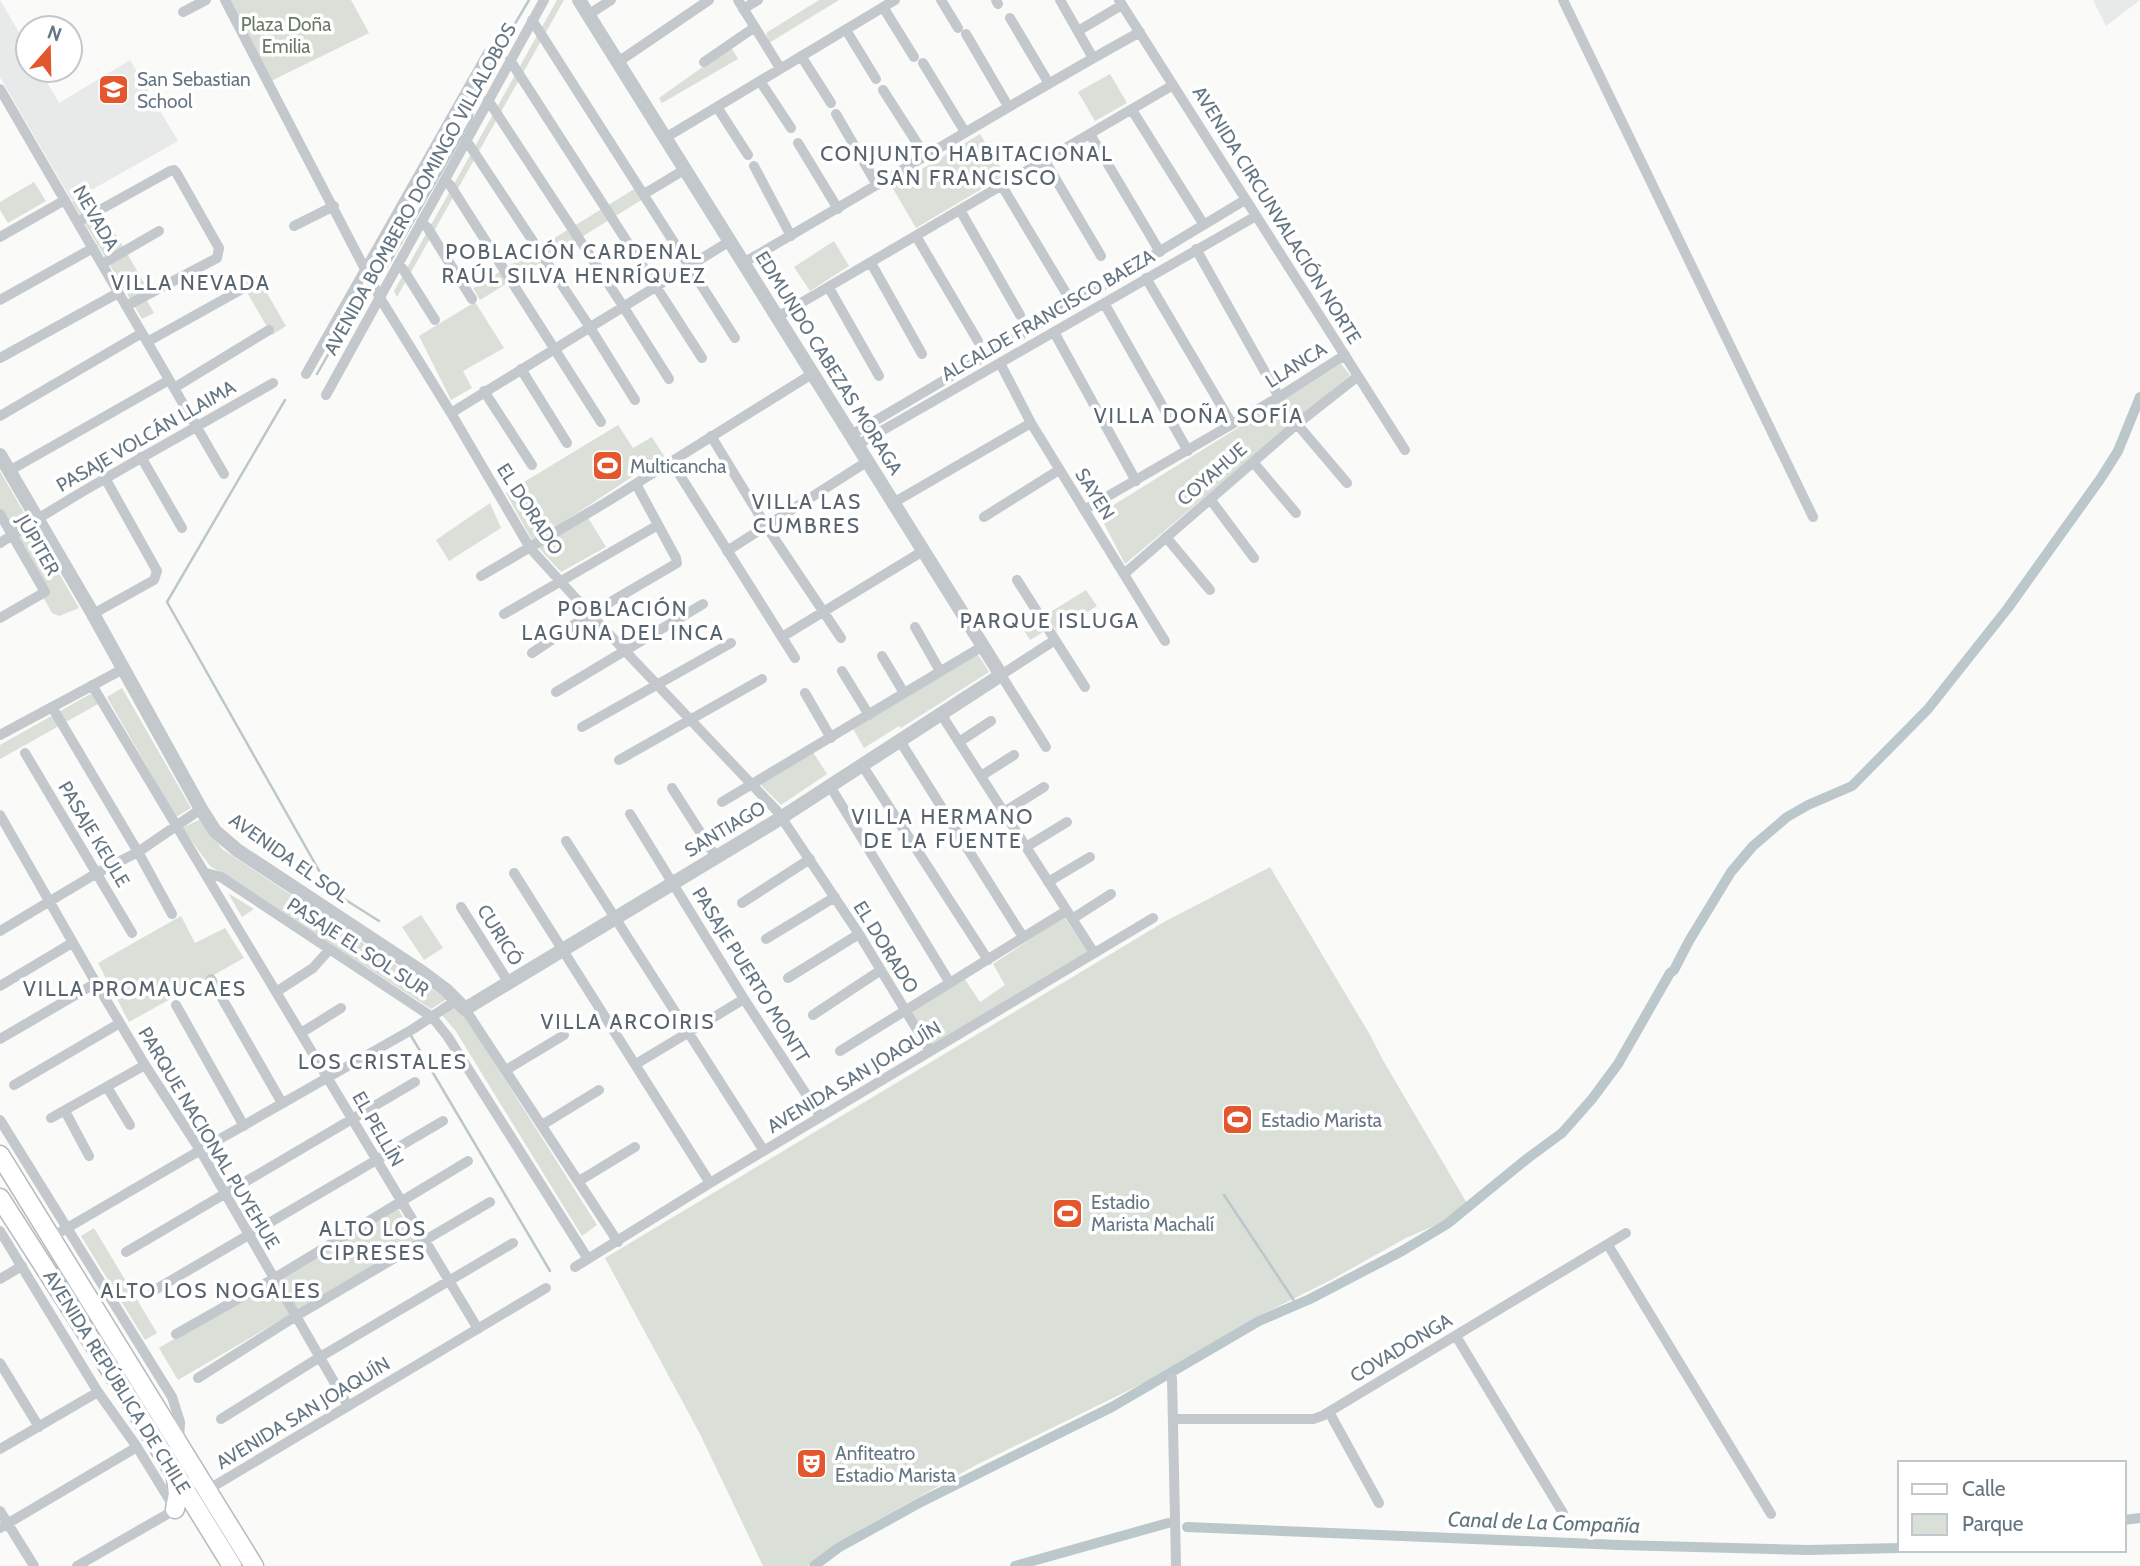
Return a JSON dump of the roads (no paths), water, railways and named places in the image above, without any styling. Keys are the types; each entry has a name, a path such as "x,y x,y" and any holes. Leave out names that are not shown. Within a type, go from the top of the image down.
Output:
{"main road":[{"name":"AVENIDA REPÚBLICA DE CHILE","path":"0,1155 179,1446 191,1500 254,1566"},
{"name":"AVENIDA REPÚBLICA DE CHILE","path":"0,1198 232,1566"}],"street":[{"path":"184,12 206,0"},
{"name":"EL DORADO","path":"225,0 380,298 530,548 782,817 859,934 930,1051"},
{"name":"AVENIDA BOMBERO DOMINGO VILLALOBOS","path":"326,395 544,0"},
{"name":"EDMUNDO CABEZAS MORAGA","path":"579,0 1046,747"},
{"path":"588,15 611,0"},
{"path":"618,62 709,0"},
{"path":"758,0 741,5 780,68"},
{"path":"665,138 895,0"},
{"path":"941,0 1008,106"},
{"path":"1060,0 1093,58"},
{"path":"1563,0 1813,517"},
{"path":"1078,32 1121,3"},
{"name":"AVENIDA CIRCUNVALACIÓN NORTE","path":"1121,3 1405,450"},
{"path":"883,7 965,132"},
{"path":"1010,18 1048,82"},
{"path":"532,20 735,338"},
{"path":"704,62 755,27"},
{"path":"846,30 926,157"},
{"path":"743,263 926,157 1048,82 1140,32"},
{"name":"AVENIDA BOMBERO DOMINGO VILLALOBOS","path":"306,374 488,53"},
{"path":"801,56 831,103"},
{"path":"510,60 702,358"},
{"path":"760,81 791,128"},
{"path":"777,317 1173,85"},
{"name":"NEVADA","path":"0,89 4,103 65,200 224,474"},
{"path":"488,100 669,379"},
{"path":"717,107 748,155"},
{"path":"1132,110 1204,225"},
{"path":"836,114 877,185"},
{"path":"1090,134 1160,252"},
{"path":"466,140 635,400"},
{"path":"798,143 838,209"},
{"path":"1045,160 1101,256"},
{"path":"754,166 791,236"},
{"path":"644,194 684,170"},
{"path":"78,222 170,171 176,172 219,248 219,253 217,258 127,306"},
{"path":"445,180 601,422"},
{"path":"1002,186 1072,303"},
{"path":"0,237 65,200"},
{"name":"ALCALDE FRANCISCO BAEZA","path":"854,440 1072,303 1245,200"},
{"path":"294,226 334,206"},
{"path":"960,211 1020,315"},
{"name":"ALCALDE FRANCISCO BAEZA","path":"854,440 1000,363 1256,216"},
{"path":"421,222 427,227 472,299"},
{"path":"102,264 159,231"},
{"path":"916,236 978,341"},
{"path":"451,413 730,241"},
{"path":"0,300 93,248"},
{"path":"1196,249 1279,397"},
{"path":"871,263 922,354"},
{"path":"398,264 435,320"},
{"path":"1146,278 1232,425"},
{"path":"0,416 244,288"},
{"path":"830,288 879,376"},
{"path":"0,358 118,292"},
{"path":"1104,303 1188,451"},
{"path":"9,471 269,330"},
{"path":"1054,332 1136,481"},
{"name":"LLANCA","path":"1084,510 1232,425 1345,355"},
{"name":"SAYEN","path":"1000,363 1031,423 1165,641"},
{"path":"520,369 567,443"},
{"path":"481,576 636,484 812,374"},
{"name":"COYAHUE","path":"1124,575 1297,424 1358,376"},
{"name":"PASAJE VOLCÁN LLAIMA","path":"0,543 141,457 273,383"},
{"path":"484,391 532,465"},
{"path":"893,503 1031,423"},
{"path":"1297,424 1347,483"},
{"path":"711,436 766,526 841,638"},
{"name":"AVENIDA EL SOL","path":"0,455 215,831 228,844 409,963 461,1004 618,1242"},
{"path":"141,457 182,528"},
{"path":"671,461 795,659"},
{"path":"727,551 867,461"},
{"path":"1253,462 1296,513"},
{"path":"984,517 1059,470"},
{"path":"93,614 154,580 157,571 106,478"},
{"path":"532,653 590,614 677,563 636,484"},
{"path":"1210,499 1254,558"},
{"name":"JÚPITER","path":"0,514 45,590 43,594 2,613"},
{"path":"503,614 658,525"},
{"path":"1166,537 1210,590"},
{"path":"782,637 923,551"},
{"path":"1017,580 1085,687"},
{"path":"556,692 703,604"},
{"path":"915,627 940,671"},
{"path":"1001,675 1055,640"},
{"path":"582,727 731,643"},
{"path":"722,802 983,646"},
{"path":"882,656 904,693"},
{"path":"0,735 123,669"},
{"path":"842,671 869,715"},
{"name":"SANTIAGO","path":"461,1004 509,983 782,817 1001,675"},
{"path":"619,760 762,679"},
{"path":"92,685 206,873"},
{"path":"805,693 831,738"},
{"path":"52,708 172,914"},
{"path":"941,714 1094,953"},
{"path":"959,742 991,721"},
{"path":"900,741 1023,937"},
{"name":"PASAJE KEULE","path":"25,752 132,933"},
{"path":"981,776 1014,755"},
{"path":"862,765 988,960"},
{"path":"830,786 950,983"},
{"path":"1004,813 1044,787"},
{"path":"672,788 716,857"},
{"path":"0,931 97,873 138,852 201,809"},
{"name":"PASAJE PUERTO MONTT","path":"630,814 821,1118"},
{"name":"PARQUE NACIONAL PUYEHUE","path":"0,815 96,984 200,1150 348,1406"},
{"path":"1026,848 1067,822"},
{"path":"566,841 764,1151"},
{"path":"1048,882 1090,857"},
{"path":"742,903 810,859"},
{"name":"PASAJE EL SOL SUR","path":"206,873 221,877 432,1017 448,1037 588,1259"},
{"name":"EL PELLÍN","path":"206,873 478,1329"},
{"path":"513,873 710,1183"},
{"path":"840,1051 1023,937 1111,894"},
{"path":"766,939 835,897"},
{"name":"CURICÓ","path":"461,907 509,983"},
{"name":"AVENIDA SAN JOAQUÍN","path":"575,1267 710,1183 1153,918"},
{"path":"788,978 859,934"},
{"path":"0,986 72,943"},
{"path":"276,992 313,968 329,950"},
{"path":"813,1015 881,970"},
{"path":"211,979 282,1104"},
{"path":"0,1040 96,984"},
{"path":"636,1064 744,999"},
{"path":"50,1238 432,1017 461,1004"},
{"path":"176,1005 244,1126"},
{"path":"301,1033 341,1008"},
{"path":"14,1085 120,1023"},
{"path":"506,1070 564,1035"},
{"path":"51,1118 145,1065"},
{"path":"126,1252 415,1083"},
{"path":"107,1087 130,1125"},
{"path":"542,1125 599,1090"},
{"path":"65,1111 89,1156"},
{"name":"AVENIDA REPÚBLICA DE CHILE","path":"0,1121 172,1398 180,1422 179,1446"},
{"path":"153,1291 443,1121"},
{"path":"579,1181 635,1147"},
{"path":"176,1334 273,1279 468,1161"},
{"path":"198,1378 489,1202"},
{"name":"AVENIDA REPÚBLICA DE CHILE","path":"0,1231 98,1391 137,1447 191,1500"},
{"name":"COVADONGA","path":"1173,1419 1312,1419 1329,1412 1626,1233"},
{"path":"221,1419 513,1243"},
{"path":"1608,1245 1771,1514"},
{"path":"0,1279 22,1266"},
{"name":"AVENIDA SAN JOAQUÍN","path":"77,1566 546,1288"},
{"path":"1456,1336 1563,1514"},
{"path":"0,1363 39,1427"},
{"path":"1172,1378 1176,1566"},
{"path":"0,1450 98,1391"},
{"path":"1329,1412 1379,1503"},
{"path":"4,1526 137,1447"},
{"path":"0,1511 4,1526 34,1566"}],"waterway":[{"path":"384,270 472,118 474,93 529,0"},
{"path":"317,374 359,300"},
{"path":"814,1566 838,1548 921,1502 1112,1407 1259,1321 1310,1299 1402,1251 1447,1224 1562,1133 1618,1064 1731,872 1753,846 1787,817 1852,786 1928,709 2008,608 2101,478 2118,451 2140,397"},
{"path":"285,400 167,602 330,890 379,921"},
{"path":"410,1034 550,1271"},
{"path":"1224,1195 1297,1305"},
{"name":"Canal de La Compañía","path":"2126,1520 2140,1518"},
{"name":"Canal de La Compañía","path":"1015,1566 1168,1523"},
{"name":"Canal de La Compañía","path":"1187,1527 1619,1545 1808,1550 1898,1548"}],"place":[{"name":"San Sebastian School","path":"114,90"},
{"name":"Multicancha","path":"607,466"},
{"name":"Estadio Marista","path":"1238,1120"},
{"name":"Estadio Marista Machalí","path":"1068,1213"},
{"name":"Anfiteatro Estadio Marista","path":"812,1464"}],"district":[{"name":"CONJUNTO HABITACIONAL SAN FRANCISCO","path":"967,165"},
{"name":"POBLACIÓN CARDENAL RAÚL SILVA HENRÍQUEZ","path":"574,263"},
{"name":"VILLA NEVADA","path":"191,282"},
{"name":"VILLA DOÑA SOFÍA","path":"1199,415"},
{"name":"VILLA LAS CUMBRES","path":"807,513"},
{"name":"POBLACIÓN LAGUNA DEL INCA","path":"623,620"},
{"name":"PARQUE ISLUGA","path":"1050,620"},
{"name":"VILLA HERMANO DE LA FUENTE","path":"943,828"},
{"name":"VILLA PROMAUCAES","path":"135,988"},
{"name":"VILLA ARCOIRIS","path":"628,1021"},
{"name":"LOS CRISTALES","path":"383,1061"},
{"name":"ALTO LOS CIPRESES","path":"373,1240"},
{"name":"ALTO LOS NOGALES","path":"211,1290"}],"park label":[{"name":"Plaza Doña Emilia","path":"286,35"}]}
